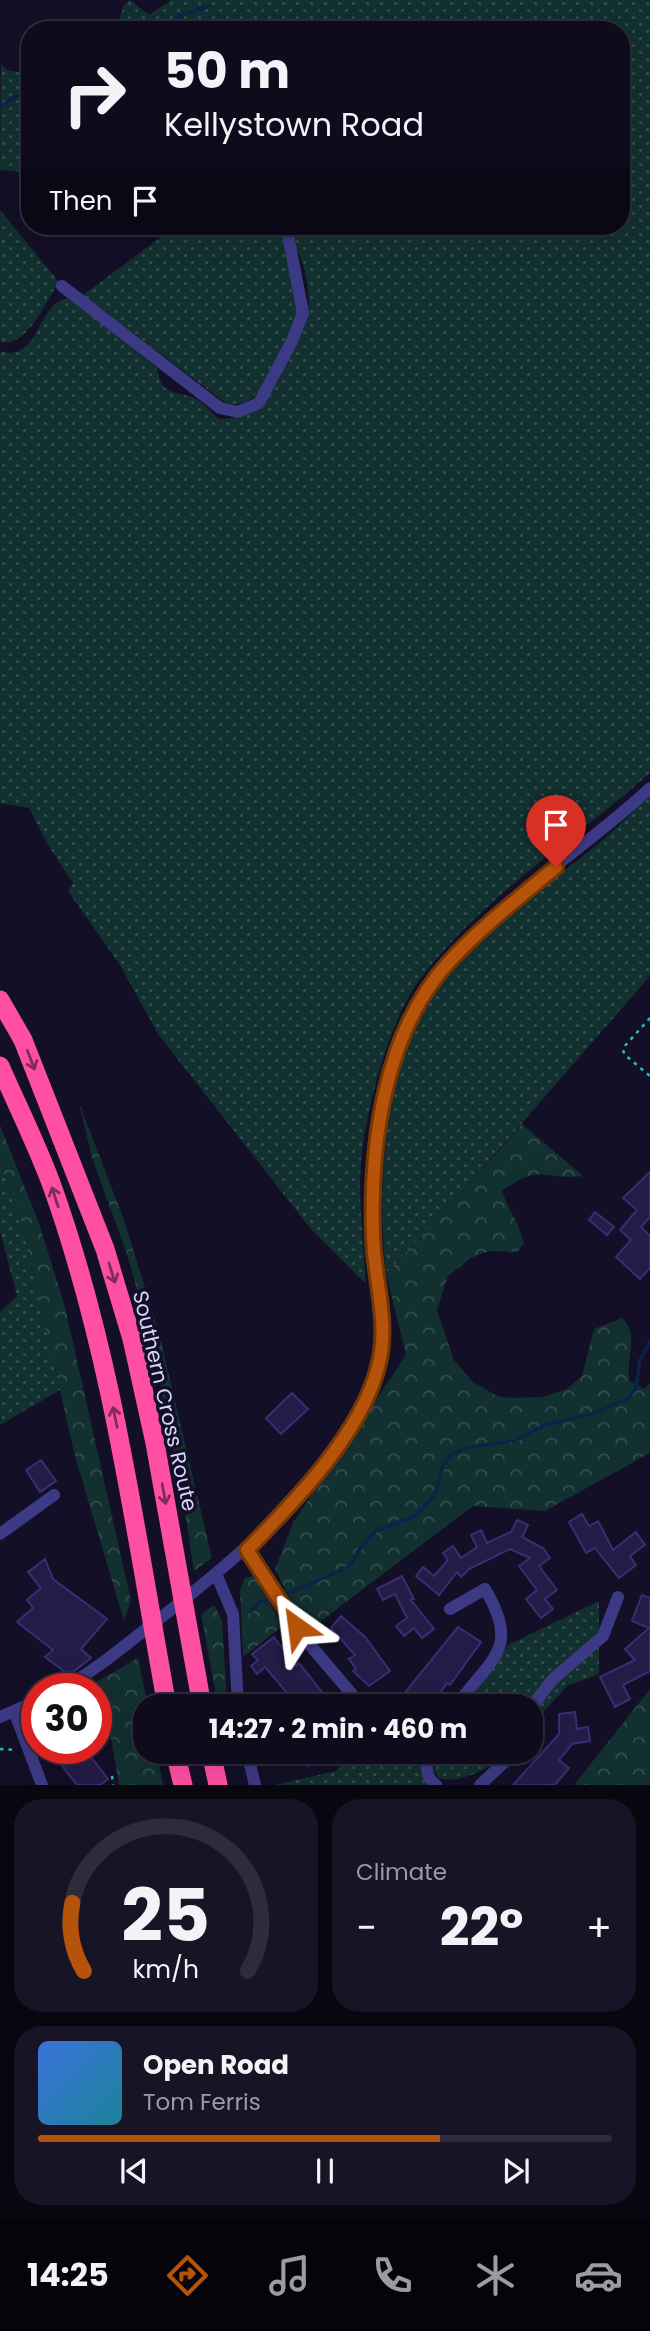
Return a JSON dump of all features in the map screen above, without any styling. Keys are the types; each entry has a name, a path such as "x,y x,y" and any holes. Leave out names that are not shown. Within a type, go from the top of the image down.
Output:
{"highway":[{"name":"Southern Cross Route","path":"0,1000 23,1040 105,1249 132,1339 199,1694"},
{"path":"0,1066 50,1182 75,1260 115,1416 165,1694"},
{"path":"178,1764 183,1785"},
{"path":"214,1764 218,1785"}],"street":[{"path":"62,286 220,408 238,412 259,403 273,382 303,313 289,240"},
{"path":"87,1673 247,1550 322,1466 358,1415 376,1374 382,1348 373,1235 377,1132 395,1062 414,1014 434,981 475,937 650,788"},
{"path":"0,1534 54,1495"},
{"path":"247,1550 304,1638 352,1694"},
{"path":"216,1576 233,1614 237,1694"},
{"path":"450,1609 485,1589 499,1613 504,1632 502,1647 465,1694"},
{"path":"541,1694 552,1680 603,1636 618,1597"},
{"path":"0,1717 21,1708"},
{"path":"14,1711 42,1785"},
{"path":"250,1764 255,1785"},
{"path":"426,1764 429,1778 436,1785"},
{"path":"480,1785 502,1764"}],"path":[{"path":"650,1018 623,1048 624,1054 650,1076"},
{"path":"112,1776 113,1785"}],"green space":[{"path":"130,0 149,15 171,0 650,0 650,773 498,897 442,952 407,999 380,1068 363,1142 360,1193 366,1284 310,1228 158,1034 120,965 68,891 73,883 48,845 29,808 0,803 0,351 14,352 24,348 51,309 59,301 70,298 157,368 159,378 167,389 198,400 219,419 235,417 249,413 268,396 307,316 307,280 301,258 287,235 630,235 630,21 119,21 124,5"},
{"path":"1,64 6,70 21,70 21,172 0,170"},
{"path":"0,210 59,282 35,322 19,338 10,342 0,342"},
{"path":"164,235 285,235 298,290 298,312 296,323 278,363 262,388 252,398 241,403 227,404 83,295"},
{"path":"650,796 650,976 427,1232 386,1273 382,1197 390,1115 411,1037 428,1002 450,972 485,936 603,840"},
{"path":"79,1103 124,1220 159,1333 212,1558 194,1571 183,1499 149,1333 127,1254 92,1158"},
{"path":"522,1124 583,1176 534,1175 515,1182 502,1191 524,1244 517,1252 489,1251 471,1258 448,1276 437,1310 454,1360 473,1382 497,1396 543,1397 567,1389 582,1376 594,1329 622,1318 628,1325 631,1340 630,1381 644,1389 650,1383 650,1453 545,1511 473,1506 321,1621 316,1621 293,1605 275,1569 294,1521 406,1355 386,1273 427,1232"},
{"path":"0,1125 39,1223 65,1307 131,1601 124,1621 75,1456 20,1215 0,1163"},
{"path":"0,1163 20,1215 60,1390 0,1425 0,1312 17,1296 0,1231"},
{"path":"254,1576 283,1626 243,1657 240,1590 245,1578"},
{"path":"599,1601 599,1674 567,1686 543,1712 543,1694 473,1694 508,1645"},
{"path":"214,1605 222,1620 226,1694 216,1694 201,1614"},
{"path":"138,1658 146,1694 133,1694 133,1764 159,1764 163,1785 119,1785 112,1745 112,1673"},
{"path":"650,1689 650,1785 574,1785"},
{"path":"343,1764 418,1764 428,1785 275,1785 336,1771"},
{"path":"492,1764 466,1777 447,1780 439,1778 433,1766"}],"building":[{"path":"650,1172 650,1217 641,1227 650,1236 650,1268 640,1279 616,1257 631,1240 620,1230 637,1210 623,1198"},
{"path":"595,1212 614,1227 607,1235 589,1220"},
{"path":"292,1393 308,1409 281,1434 266,1418"},
{"path":"41,1460 56,1481 40,1492 26,1470"},
{"path":"582,1514 589,1526 598,1521 613,1550 636,1532 645,1545 630,1556 636,1565 619,1578 595,1548 586,1553 569,1522"},
{"path":"517,1520 528,1525 522,1537 543,1548 550,1558 539,1566 557,1590 545,1599 553,1609 541,1618 526,1599 537,1590 519,1566 530,1558 510,1549 469,1569 461,1577 457,1572 439,1595 416,1576 423,1567 434,1576 448,1560 443,1553 453,1546 461,1558 477,1547 471,1535 481,1530 487,1543 511,1532"},
{"path":"45,1559 53,1579 107,1619 81,1649 91,1658 72,1673 66,1673 45,1657 53,1650 17,1622 33,1608 27,1600 41,1588 28,1572"},
{"path":"402,1576 414,1599 411,1600 434,1629 422,1638 414,1628 404,1636 396,1626 407,1618 395,1594 383,1600 377,1589"},
{"path":"642,1595 650,1598 650,1671 623,1685 630,1699 615,1707 600,1677 635,1660 625,1649 649,1628 632,1621"},
{"path":"341,1616 365,1637 390,1671 369,1686 353,1671 356,1669 349,1659 355,1655 331,1628"},
{"path":"458,1627 481,1642 450,1685 447,1683 439,1694 404,1694"},
{"path":"274,1637 296,1666 299,1663 324,1694 288,1694 265,1667 257,1674 251,1666 258,1660 252,1654"},
{"path":"575,1712 577,1729 588,1727 590,1741 572,1744 559,1760 569,1768 555,1785 513,1785 532,1764 543,1764 543,1752 559,1734 559,1714"},
{"path":"67,1764 96,1764 108,1779 100,1785 77,1785 63,1767"}],"waterway":[{"path":"172,21 181,15 210,6"},
{"path":"0,107 21,93"},
{"path":"281,1597 350,1566 361,1547 376,1531 415,1516 434,1496 443,1466 451,1455 466,1448 516,1440 545,1425 591,1414 629,1398 636,1388 640,1360 650,1341"},
{"path":"250,1612 261,1601 274,1599"}],"route":[{"path":"297,1627 269,1580 247,1550 322,1466 358,1415 374,1382 382,1348 373,1235 377,1132 395,1062 414,1014 449,962 556,867"}]}
